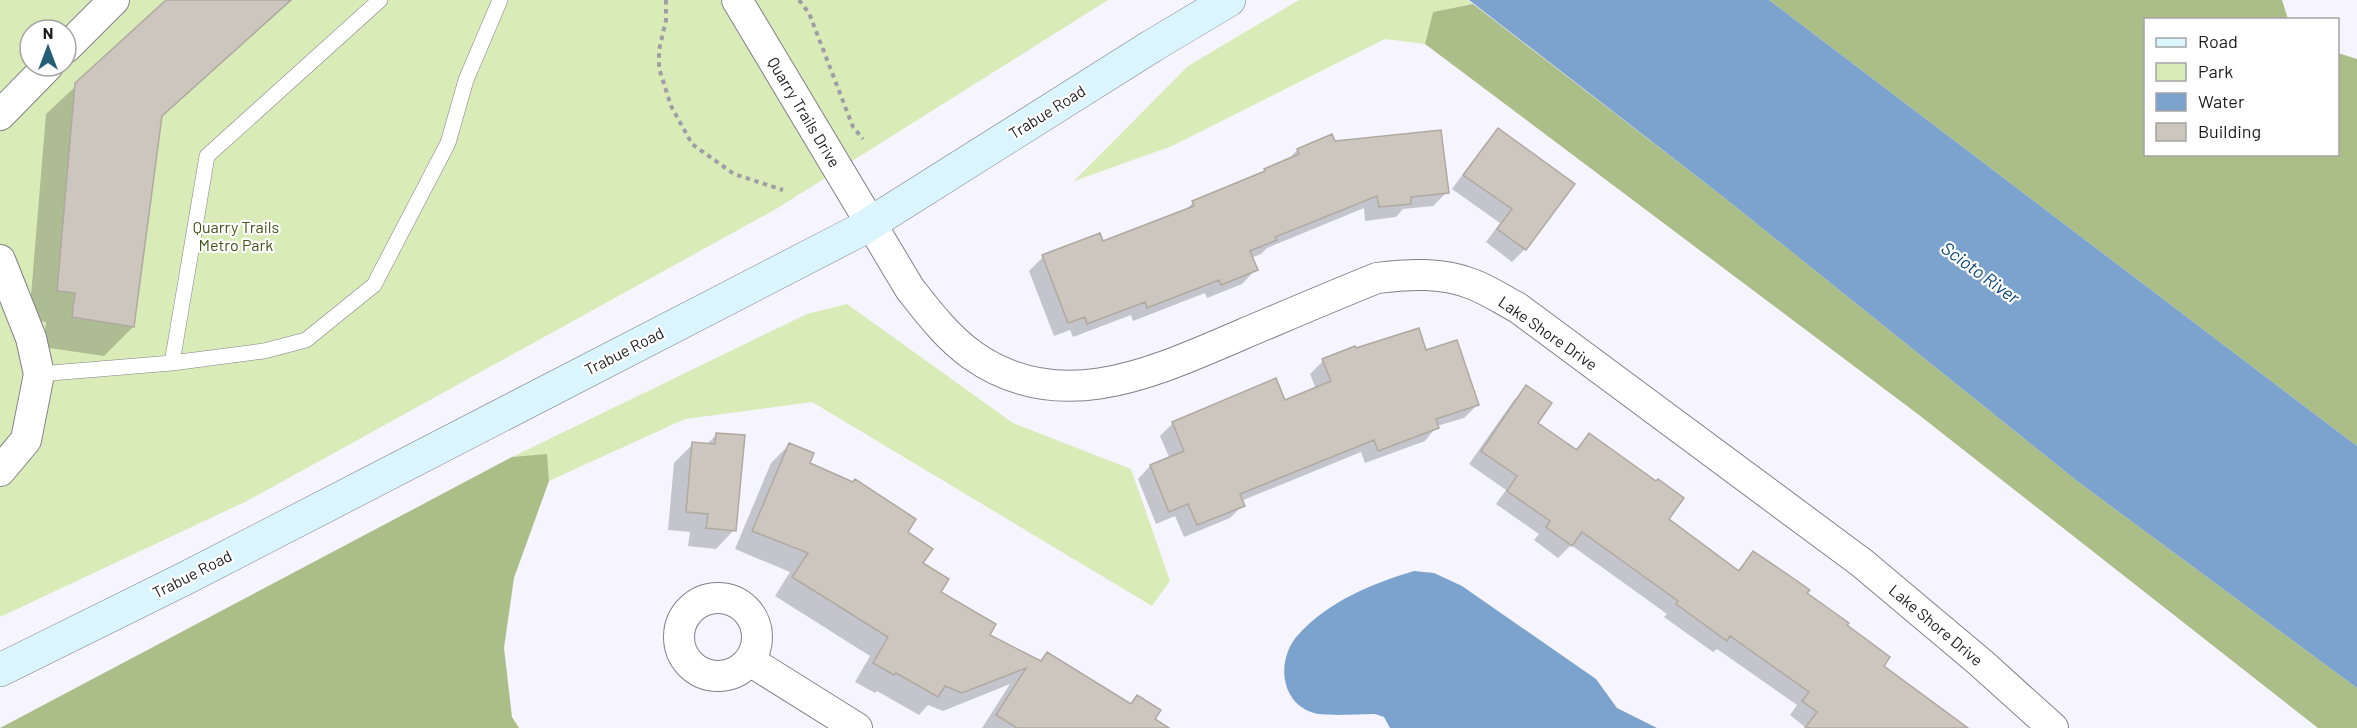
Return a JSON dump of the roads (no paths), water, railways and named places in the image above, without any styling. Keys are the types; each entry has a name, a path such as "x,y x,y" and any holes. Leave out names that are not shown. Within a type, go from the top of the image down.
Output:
{"main road":[{"name":"Trabue Road","path":"0,670 186,578 871,223 1229,0"}],"street":[{"path":"78,36 114,0"},
{"name":"Quarry Trails Drive","path":"737,0 871,223"},
{"path":"0,115 36,78"},
{"name":"Lake Shore Drive","path":"871,223 910,289 938,325 954,341 994,367 1040,383 1088,386 1158,370 1377,278 1427,275 1472,284 1518,308 1862,562 1981,663 2053,728"},
{"path":"0,260 31,338 39,374 26,440 0,471"},
{"path":"750,661 857,728"}],"lane":[{"path":"172,363 207,156 380,0"},
{"path":"39,374 172,363 264,351 306,340 374,285 448,143 466,80 501,0"}],"water":[{"name":"Scioto River","path":"1469,0 1769,0 2357,446 2357,688 2077,481 1726,199"},
{"path":"1414,571 1434,573 1462,586 1596,679 1617,708 1657,728 1390,728 1384,717 1375,714 1317,714 1300,706 1287,688 1284,666 1291,644 1298,635 1323,612 1337,603 1367,588"}],"park label":[{"name":"Quarry Trails Metro Park","path":"236,236"}]}
